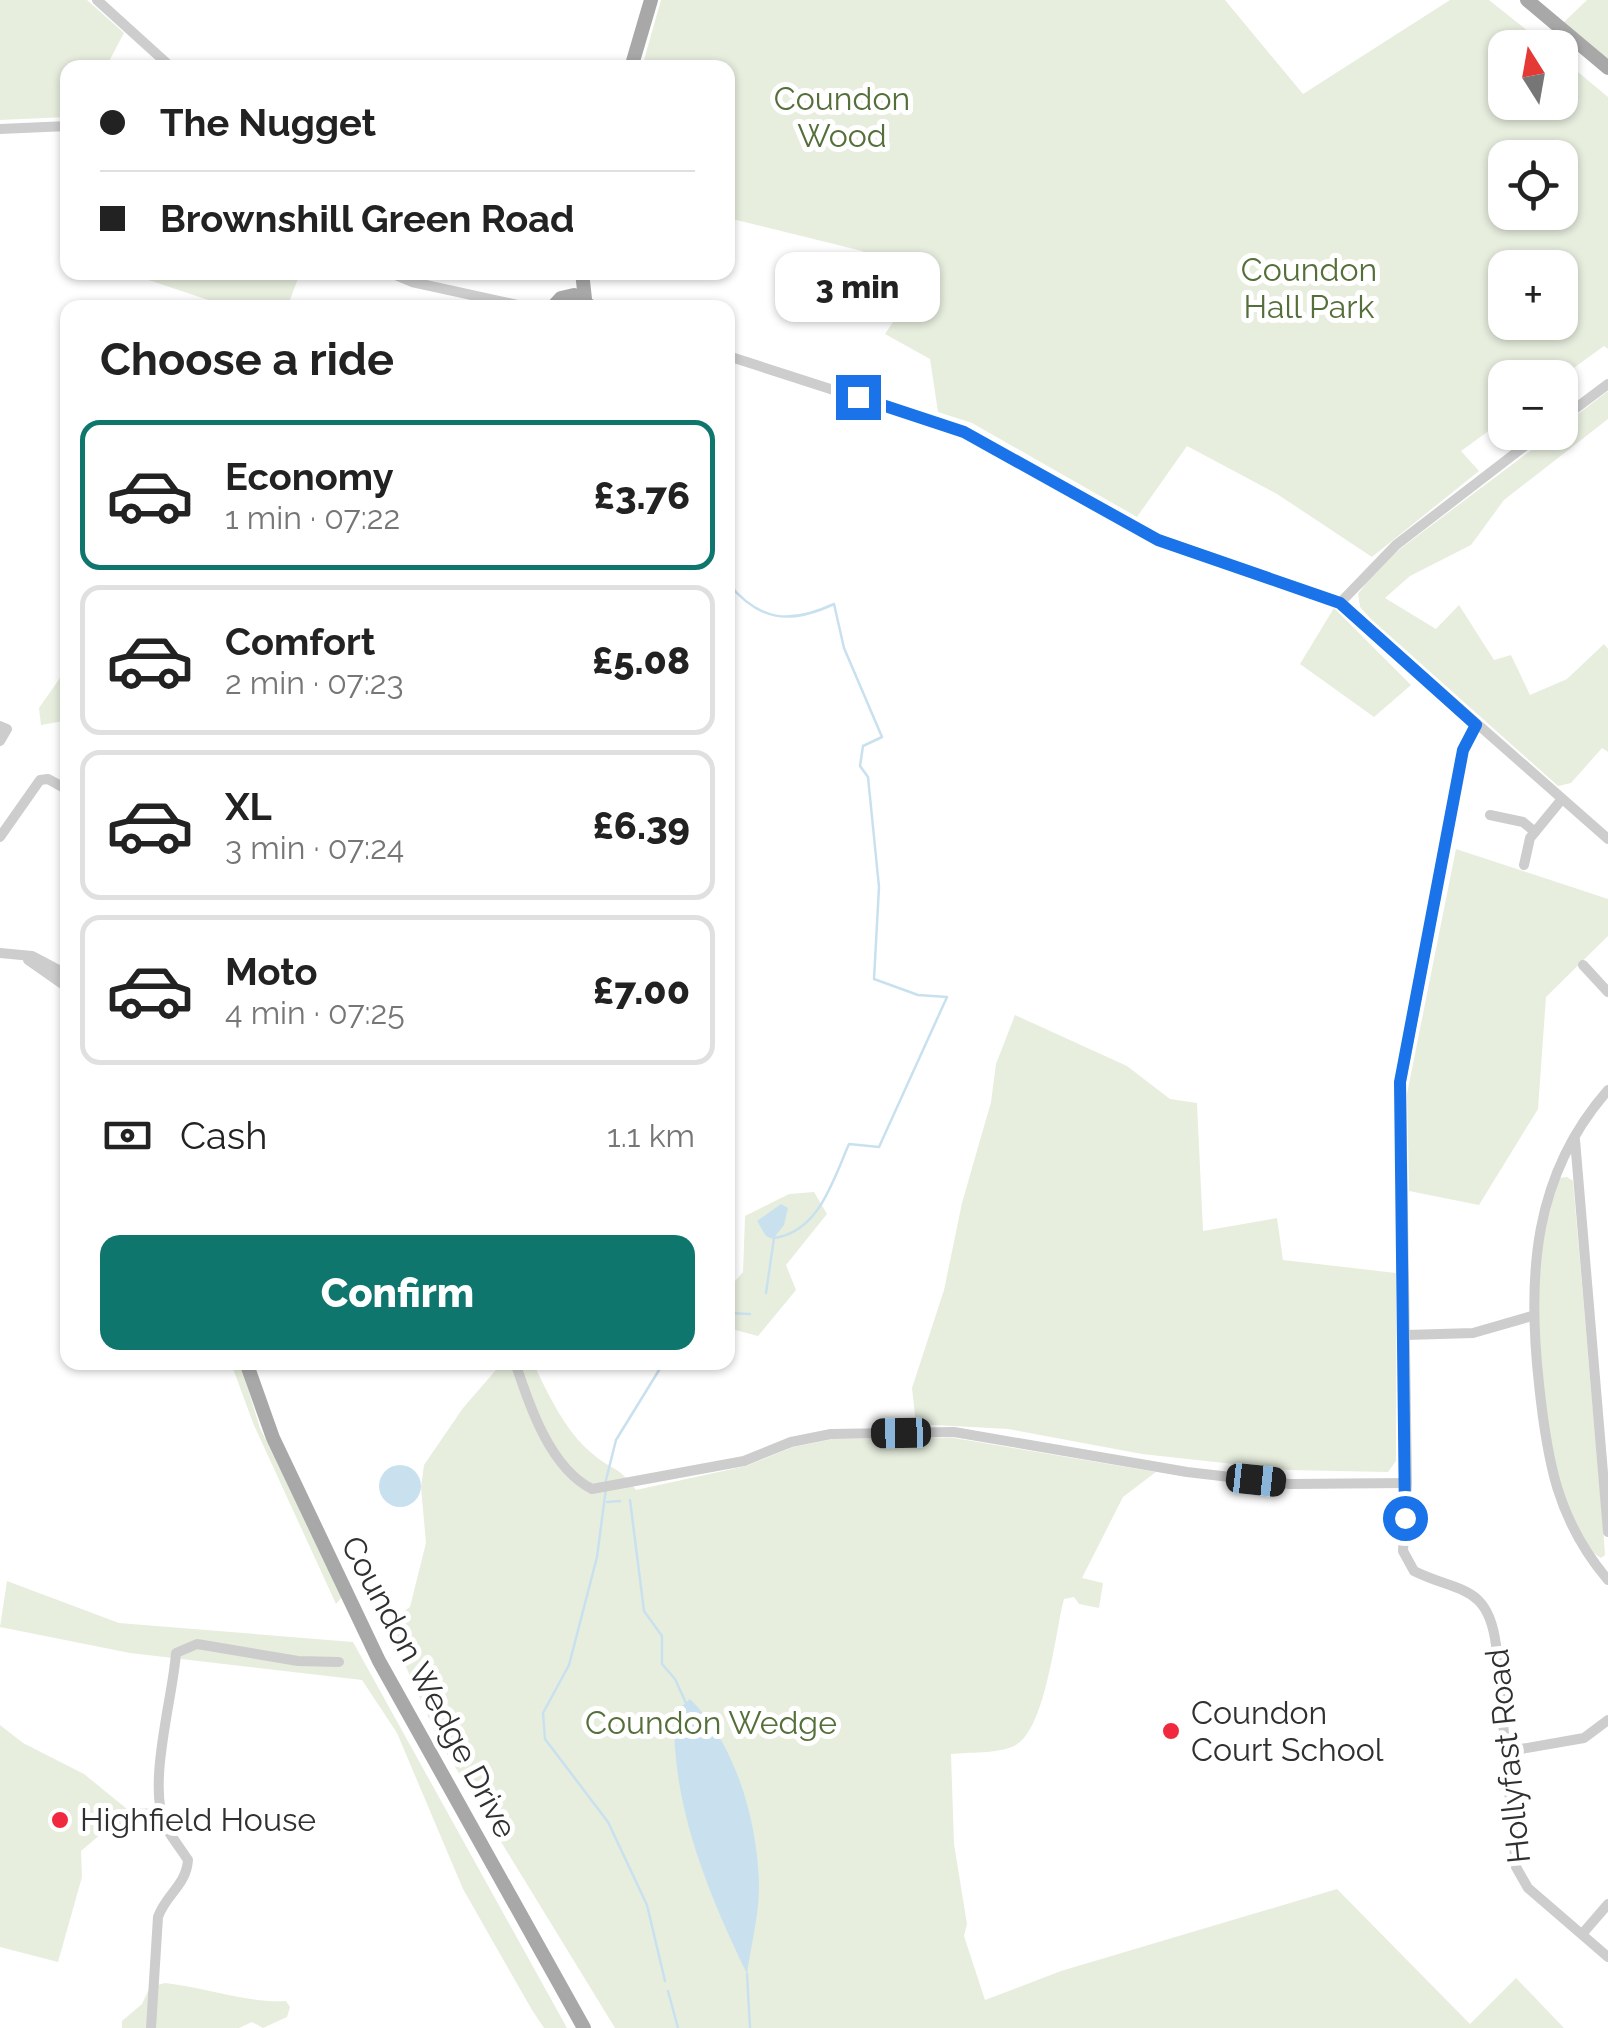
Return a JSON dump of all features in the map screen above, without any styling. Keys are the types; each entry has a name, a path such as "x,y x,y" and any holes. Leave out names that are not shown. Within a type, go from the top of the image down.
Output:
{"main road":[{"path":"632,60 650,0"},
{"path":"1527,0 1608,68"},
{"name":"Coundon Wedge Drive","path":"249,1370 273,1438 379,1661 584,2028"}],"street":[{"path":"97,0 163,60"},
{"path":"0,128 60,126"},
{"path":"407,280 498,300"},
{"path":"735,358 964,432 1158,540 1340,603 1608,839"},
{"path":"1578,406 1608,384"},
{"path":"1340,603 1396,545 1520,450"},
{"path":"518,1370 525,1393 562,1465 592,1489 744,1461 791,1442 831,1434 954,1432 1187,1472 1273,1482 1407,1484 1400,1082 1463,750 1476,725"},
{"path":"0,740 7,730"},
{"path":"0,837 40,780 48,779 60,786"},
{"path":"1524,865 1535,832 1562,799"},
{"path":"1490,816 1523,822 1535,832"},
{"path":"14,952 60,983"},
{"path":"0,953 32,956 60,971"},
{"path":"1584,965 1608,992"},
{"path":"1608,1090 1576,1132 1554,1177 1531,1292 1553,1486 1579,1542 1608,1580"},
{"path":"1576,1132 1574,1151 1608,1532"},
{"path":"1406,1336 1473,1333 1532,1316"},
{"name":"Hollyfast Road","path":"1407,1484 1403,1551 1408,1566 1419,1574 1462,1587 1487,1611 1496,1645 1516,1868 1528,1888 1608,1958"},
{"path":"151,2028 158,1917 163,1904 182,1884 188,1860 160,1810 160,1768 176,1653 197,1644 298,1660 338,1662"},
{"path":"1504,1752 1584,1738 1608,1720"},
{"path":"1583,1933 1608,1904"}],"green space":[{"path":"0,0 87,0 124,33 110,60 60,60 60,117 0,120"},
{"name":"Coundon Hall Park","path":"661,0 1225,0 1303,94 1450,0 1489,0 1527,30 1488,30 1488,120 1578,120 1578,72 1608,97 1608,349 1604,346 1578,365 1578,360 1488,360 1488,431 1461,451 1479,471 1372,557 1277,494 1187,446 1137,517 972,423 938,412 930,359 885,334 917,286 862,251 735,220 735,60 644,60"},
{"path":"1587,0 1608,0 1608,60 1578,35 1578,30 1563,23"},
{"path":"149,280 297,280 290,300 208,300"},
{"path":"1608,391 1608,419 1578,442 1578,414"},
{"path":"1531,450 1568,450 1504,500 1471,545 1410,576 1385,598 1436,629 1459,605 1494,660 1511,655 1530,695 1567,679 1604,644 1608,649 1608,752 1602,748 1571,783 1558,786 1360,607 1358,594 1380,564"},
{"path":"1334,608 1411,685 1374,717 1300,664"},
{"path":"60,678 60,722 41,725 39,708"},
{"path":"1456,849 1608,899 1608,936 1546,997 1538,1109 1479,1205 1409,1191 1407,1094"},
{"path":"1015,1015 1127,1066 1170,1099 1197,1103 1203,1231 1277,1218 1283,1260 1396,1273 1396,1461 1388,1472 1288,1470 1142,1454 1008,1429 916,1424 912,1388 944,1290 962,1203 991,1102 996,1064"},
{"path":"1559,1178 1573,1181 1603,1527 1605,1555 1601,1558 1583,1540 1568,1510 1548,1428 1539,1341 1539,1265"},
{"path":"814,1192 827,1214 786,1265 796,1290 758,1336 735,1330 735,1281 743,1272 745,1216 789,1194"},
{"path":"234,1370 242,1370 260,1428 342,1597 336,1604 253,1423"},
{"name":"Coundon Wedge","path":"496,1370 537,1370 574,1435 636,1490 746,1466 793,1447 833,1439 954,1438 1156,1472 1123,1497 1082,1578 1103,1583 1099,1608 1079,1604 1074,1597 1064,1599 1042,1702 1025,1737 1000,1750 951,1754 954,1844 967,1924 964,1936 985,2000 1061,1971 1337,1889 1470,2024 1516,1978 1564,2028 615,2028 438,1739 387,1624 410,1607 426,1543 421,1487 424,1465 463,1408"},
{"path":"7,1581 119,1623 353,1642 567,2028 544,2028 532,2010 463,1889 397,1733 362,1680 130,1653 0,1627"},
{"path":"0,1725 23,1743 84,1774 127,1809 154,1808 157,1824 108,1828 81,1851 82,1877 58,1962 0,1947"},
{"path":"165,1983 258,2000 286,2001 290,2007 287,2017 263,2028 252,2022 239,2028 122,2028 122,2021 142,2004 150,1987"}],"water":[{"path":"781,1204 788,1208 784,1225 773,1239 766,1236 757,1221"},
{"path":"400,1465 415,1471 421,1486 415,1501 400,1507 385,1501 379,1486 385,1471"},
{"path":"690,1699 706,1717 731,1760 754,1833 759,1893 747,1974 706,1879 679,1782 674,1713"}],"waterway":[{"path":"735,591 751,605 776,616 803,615 834,604 844,648 882,737 863,746 860,766 868,777 879,887 874,979 918,995 947,997 879,1147 849,1144 813,1215 789,1234 774,1238 766,1293"},
{"path":"735,1313 750,1314"},
{"path":"606,1480 616,1440 659,1370"},
{"path":"606,1488 597,1557 569,1665 543,1713 545,1739 608,1822 647,1905 665,1981"},
{"path":"630,1500 644,1611 662,1636 662,1664 675,1679 686,1703"},
{"path":"607,1502 620,1501"},
{"path":"747,1974 750,2028"},
{"path":"668,1991 678,2028"}],"place":[{"name":"Coundon Court School","path":"1171,1731"},
{"name":"Highfield House","path":"60,1820"}],"route":[{"path":"858,397 964,432 1158,540 1340,603 1362,618 1476,725 1463,750 1400,1082 1406,1336 1405,1518"}],"park label":[{"name":"Coundon Wood","path":"842,118"}]}
